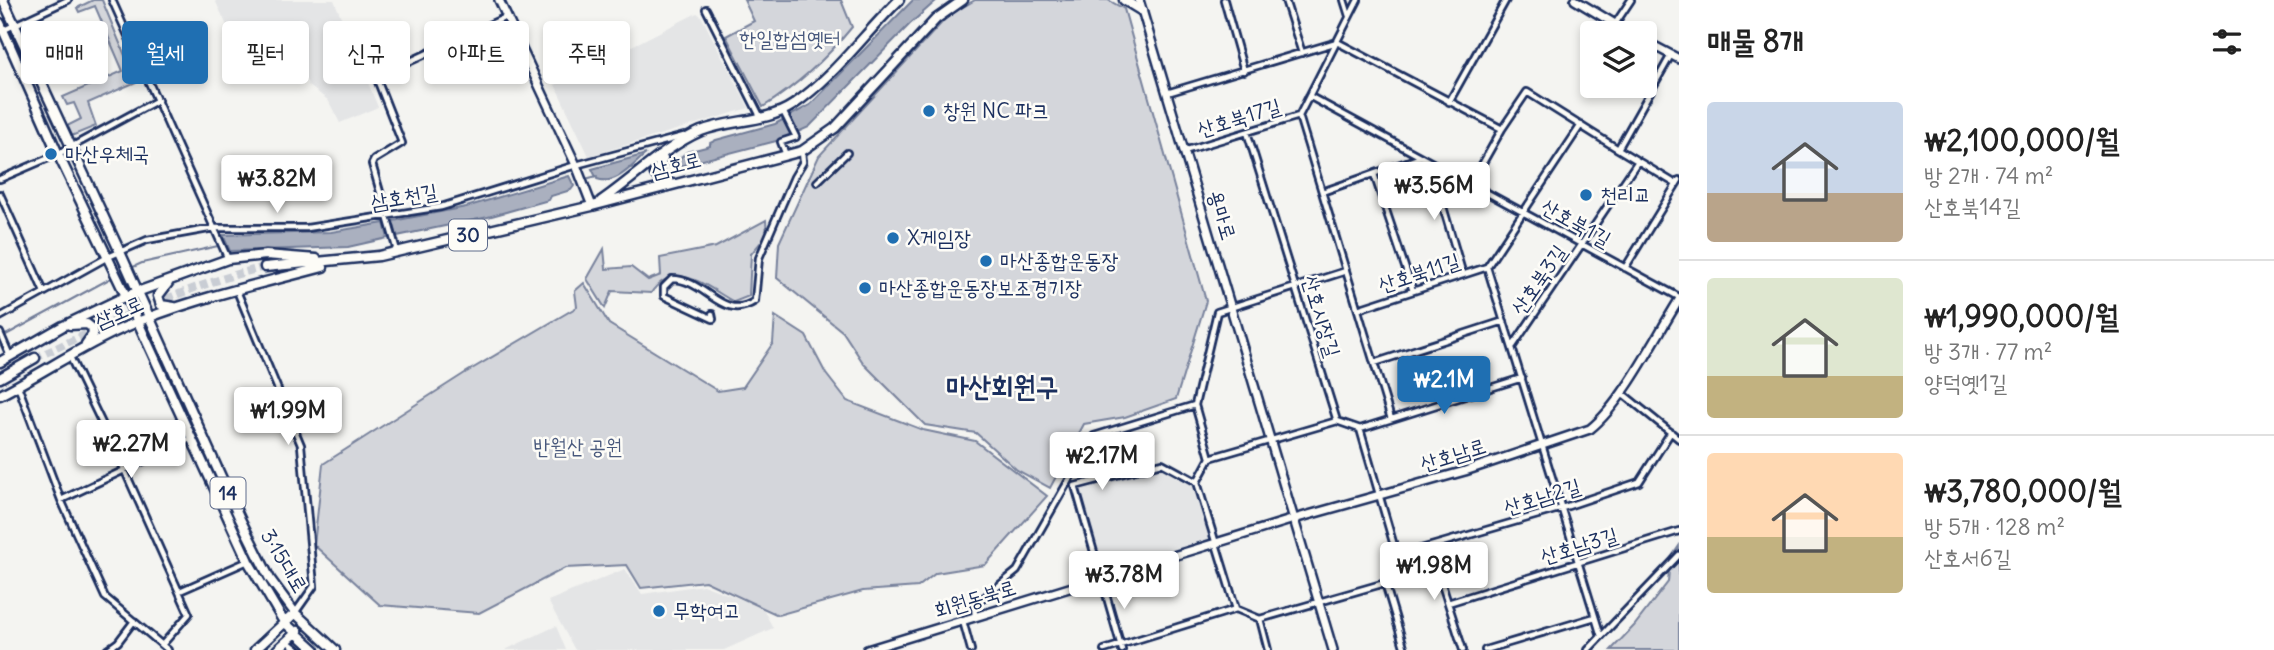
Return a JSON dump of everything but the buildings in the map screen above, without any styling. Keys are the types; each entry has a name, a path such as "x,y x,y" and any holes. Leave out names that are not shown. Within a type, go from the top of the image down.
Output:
{"main road":[{"name":"14","path":"3,0 136,289"},
{"path":"499,0 592,206"},
{"name":"삼호로","path":"592,206 702,131 785,114 899,0"},
{"name":"삼호로","path":"0,395 81,349 137,322 182,306 343,261 592,206 802,150 835,128 936,19 963,0"},
{"path":"1124,0 1142,10"},
{"name":"용마로","path":"1139,0 1333,650"},
{"path":"1575,0 1609,21"},
{"name":"14","path":"1,29 125,294"},
{"path":"1657,47 1675,57"},
{"path":"675,147 659,163 655,174 666,183 678,182"},
{"name":"삼호로","path":"0,362 10,354 125,294 173,279 227,257 266,255 343,261"},
{"name":"삼호로","path":"265,267 343,261"},
{"path":"173,279 161,289 158,296 161,305 182,306"},
{"name":"3·15대로","path":"136,289 270,579 295,613 335,650"},
{"name":"3·15대로","path":"125,294 248,561 284,622 316,650"},
{"name":"산호남로","path":"1294,519 1465,471 1590,429 1604,418 1622,392 1679,299"},
{"path":"63,326 87,324 92,328 91,340 81,349"},
{"path":"0,377 35,358"},
{"name":"회원동북로","path":"867,650 1294,519"},
{"path":"255,650 295,613"},
{"path":"277,650 306,624"}],"street":[{"path":"1,29 15,26 68,0"},
{"path":"112,0 227,257"},
{"path":"1224,0 1244,71"},
{"path":"1285,0 1302,53"},
{"path":"1344,0 1349,17"},
{"name":"산호북17길","path":"1184,151 1299,116 1358,0"},
{"path":"1449,102 1506,0"},
{"path":"1618,21 1631,0"},
{"path":"706,9 761,118"},
{"path":"398,251 372,164 374,160 402,143 376,77 506,17"},
{"path":"1167,93 1337,42 1502,129"},
{"path":"1618,149 1675,57"},
{"path":"1471,184 1502,129 1527,92 1638,161 1678,182 1625,268"},
{"name":"산호북1길","path":"1309,96 1679,299"},
{"path":"0,179 58,154 158,100"},
{"path":"785,114 796,136 781,142 787,156"},
{"path":"1299,116 1391,419"},
{"name":"산호북11길","path":"1358,309 1488,267 1581,125"},
{"name":"삼호천길","path":"0,317 147,240 215,230 307,228 388,219 468,200 702,131"},
{"name":"산호시장길","path":"1247,132 1337,421"},
{"path":"712,314 713,320 664,296 664,287 672,279 685,279 731,309 746,307 755,301 759,258 803,162 802,150"},
{"path":"817,182 847,153"},
{"path":"1322,192 1421,157"},
{"name":"산호북3길","path":"1512,347 1638,161"},
{"path":"1429,162 1464,275"},
{"path":"1374,174 1413,291"},
{"path":"0,194 44,292"},
{"path":"1488,267 1601,636"},
{"path":"1197,482 1210,458 1195,405 1217,312 1346,271"},
{"path":"237,291 301,445 314,586 295,613"},
{"path":"1374,363 1504,321"},
{"path":"0,333 10,354"},
{"path":"69,355 189,614 162,645"},
{"path":"1210,458 1337,421 1360,429 1522,378"},
{"path":"18,386 61,500 105,597 168,650"},
{"path":"1622,392 1679,439"},
{"path":"975,617 974,601 985,597 1017,571 1094,436 1195,405"},
{"path":"1360,429 1397,556 1385,583 1405,650"},
{"name":"산호남2길","path":"1397,556 1562,508 1639,482 1671,432"},
{"path":"61,500 192,438"},
{"path":"1066,486 1076,486 1162,463 1197,482 1236,609"},
{"path":"1076,486 1121,648"},
{"name":"산호남3길","path":"1448,603 1679,531"},
{"path":"1430,547 1462,650"},
{"path":"1588,650 1679,555"},
{"path":"180,591 248,561"},
{"path":"1104,650 1121,648 1236,609 1259,620 1385,583"},
{"path":"1485,650 1595,617"},
{"path":"1259,620 1268,650"},
{"path":"107,650 118,642 134,621"},
{"path":"962,621 971,650"},
{"path":"287,641 298,650"}],"shaded area":[{"path":"215,0 334,0 343,21 323,21 323,84 369,84 378,107 340,123 328,100 309,86 309,21 225,21"},
{"path":"697,13 749,108 589,156 555,85 630,84 630,47"},
{"path":"1161,465 1194,485 1213,542 1104,574 1079,490"},
{"name":"무학여고","path":"625,569 642,594 703,585 762,607 773,628 724,650 575,650 548,601"},
{"path":"556,626 566,650 505,650"}],"green space":[{"path":"93,0 102,0 122,48 122,69 108,36 108,21 101,21 95,6 79,12 77,8"},
{"name":"한일합섬옛터","path":"744,0 841,0 852,27 811,71 763,107 726,36 754,21"},
{"name":"마산종합운동장","path":"975,0 1108,0 1124,9 1206,301 1176,399 1125,417 1084,424 1050,488 1017,470 976,433 925,425 864,364 843,332 777,278 779,243 819,156 948,16"},
{"path":"122,71 122,84 131,84 88,103 96,126 69,137 65,127 81,119 74,103 67,105 63,97 93,84 108,84 108,78"},
{"path":"766,220 767,235 751,254 749,296 734,302 702,283 681,277 660,283 651,293 612,291 605,308 587,279 604,249 606,269 631,267 648,280 661,275 660,258 716,247"},
{"name":"반월산 공원","path":"584,283 609,324 718,391 743,387 773,343 775,316 806,336 826,374 847,401 923,430 975,441 1047,496 985,565 936,573 918,587 863,591 778,615 705,581 641,588 627,565 565,568 479,613 380,605 314,545 323,464 465,373 577,307 575,291"},
{"path":"1679,546 1679,650 1611,650 1634,626 1668,582 1670,559"}],"water":[{"path":"913,0 937,0 809,127 780,140 676,167 675,162 687,152 710,146 710,143 716,140 775,124 810,105"},
{"path":"646,154 611,180 597,179 592,169"},
{"path":"569,176 574,186 571,190 551,196 549,200 488,217 397,236 393,221 466,207"},
{"path":"384,223 388,238 348,247 230,251 223,235 331,232"}],"waterway":[{"path":"664,165 676,164"},
{"path":"629,168 641,167"},
{"path":"585,179 597,176"},
{"path":"131,268 142,263 227,244"},
{"path":"4,336 113,277"}],"tunnel":[{"path":"35,358 176,295 265,267"}],"place":[{"name":"창원 NC 파크","path":"929,111"},
{"name":"마산우체국","path":"51,154"},
{"name":"천리교","path":"1586,195"},
{"name":"X게임장","path":"893,238"},
{"name":"마산종합운동장","path":"986,261"},
{"name":"마산종합운동장보조경기장","path":"865,288"},
{"name":"무학여고","path":"659,611"}],"district":[{"name":"마산회원구","path":"1002,386"}]}
